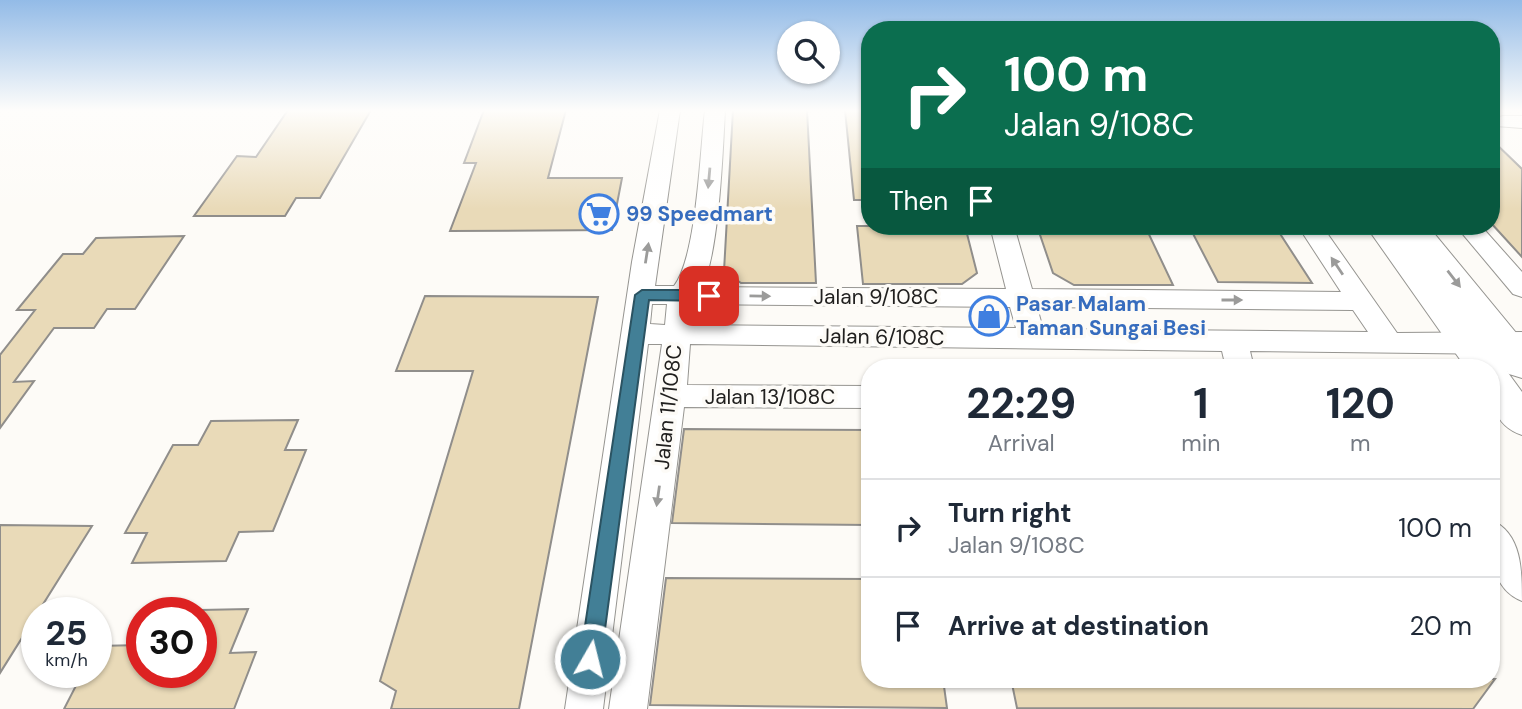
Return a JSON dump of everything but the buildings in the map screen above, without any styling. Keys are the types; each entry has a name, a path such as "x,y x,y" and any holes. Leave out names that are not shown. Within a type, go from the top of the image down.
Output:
{"street":[{"name":"Jalan 11/108C","path":"584,709 665,143"},
{"name":"Jalan 11/108C","path":"628,709 671,396 681,295 694,278 704,225 712,143"},
{"path":"1004,235 1032,339"},
{"path":"1316,235 1389,343"},
{"path":"1389,235 1499,356"},
{"path":"1418,235 1499,356 1522,420"},
{"path":"1476,235 1522,288"},
{"name":"Jalan 9/108C","path":"642,295 1361,301"},
{"name":"Jalan 6/108C","path":"637,334 1032,339 1237,354 1389,343 1499,356"},
{"name":"Jalan 13/108C","path":"671,396 861,397"},
{"path":"1500,550 1522,585"}],"place":[{"name":"99 Speedmart","path":"599,214"},
{"name":"Pasar Malam Taman Sungai Besi","path":"989,316"}],"route":[{"path":"590,659 642,295 709,296"}]}
